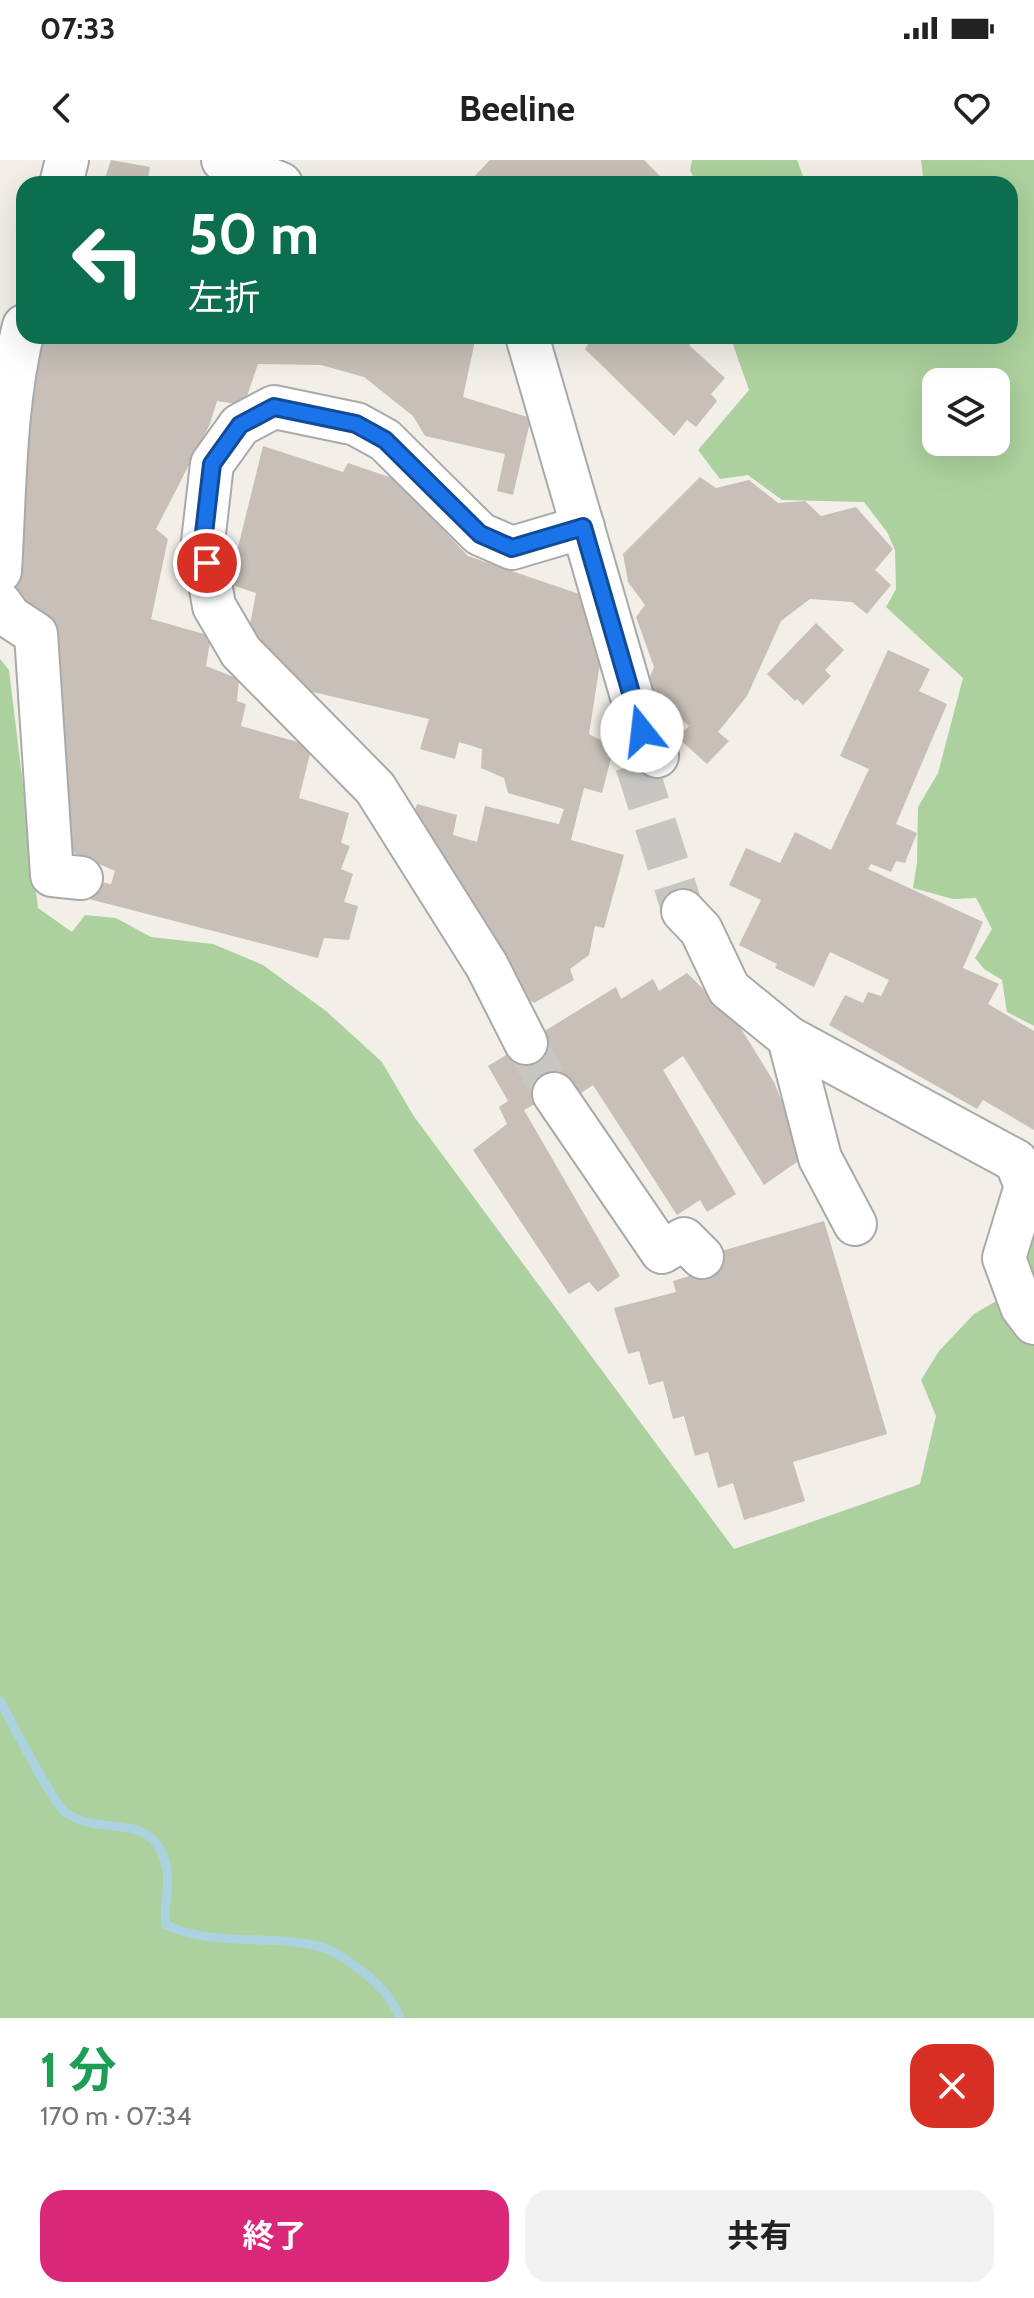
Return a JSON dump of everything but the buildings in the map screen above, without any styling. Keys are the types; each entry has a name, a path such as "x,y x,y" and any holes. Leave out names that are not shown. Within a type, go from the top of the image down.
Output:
{"lane":[{"path":"223,160 262,176"},
{"path":"0,571 19,344"},
{"path":"529,344 645,750"},
{"path":"526,1043 487,966 375,788 241,652 214,606 203,542 212,464 240,425 274,407 356,424 385,440 480,534 512,548 583,527"},
{"path":"0,603 10,617 36,634 52,875 81,878"},
{"path":"695,910 729,989 789,1038 1016,1161 1026,1186 1004,1258 1022,1307 1034,1323"},
{"path":"789,1038 820,1158 855,1224"},
{"path":"554,1094 662,1252 684,1239 702,1257"}],"green space":[{"path":"692,160 797,160 803,176 693,176 690,171"},
{"path":"921,160 1034,160 1034,1026 1007,1012 1002,980 984,969 975,958 992,929 976,898 953,899 913,888 917,863 918,807 938,773 963,678 886,607 896,589 895,550 887,532 864,502 782,500 748,475 720,479 698,450 749,390 733,344 1018,344 1018,176 923,176"},
{"path":"0,659 9,670 38,908 72,932 85,915 116,918 151,937 213,944 263,965 326,1011 382,1062 413,1115 734,1549 920,1484 936,1416 921,1380 939,1351 974,1314 1013,1291 1034,1238 1034,2018 0,2018"}],"waterway":[{"path":"0,1701 42,1778 65,1812 79,1820 139,1831 151,1838 161,1851 168,1877 166,1925 204,1936 285,1941 330,1950 374,1981 389,1998 400,2018"}],"tunnel":[{"path":"636,764 683,911"},
{"path":"526,1043 554,1094"}],"route":[{"path":"207,563 203,542 212,464 240,425 274,407 356,424 385,440 480,534 512,548 583,527 642,731"}]}
